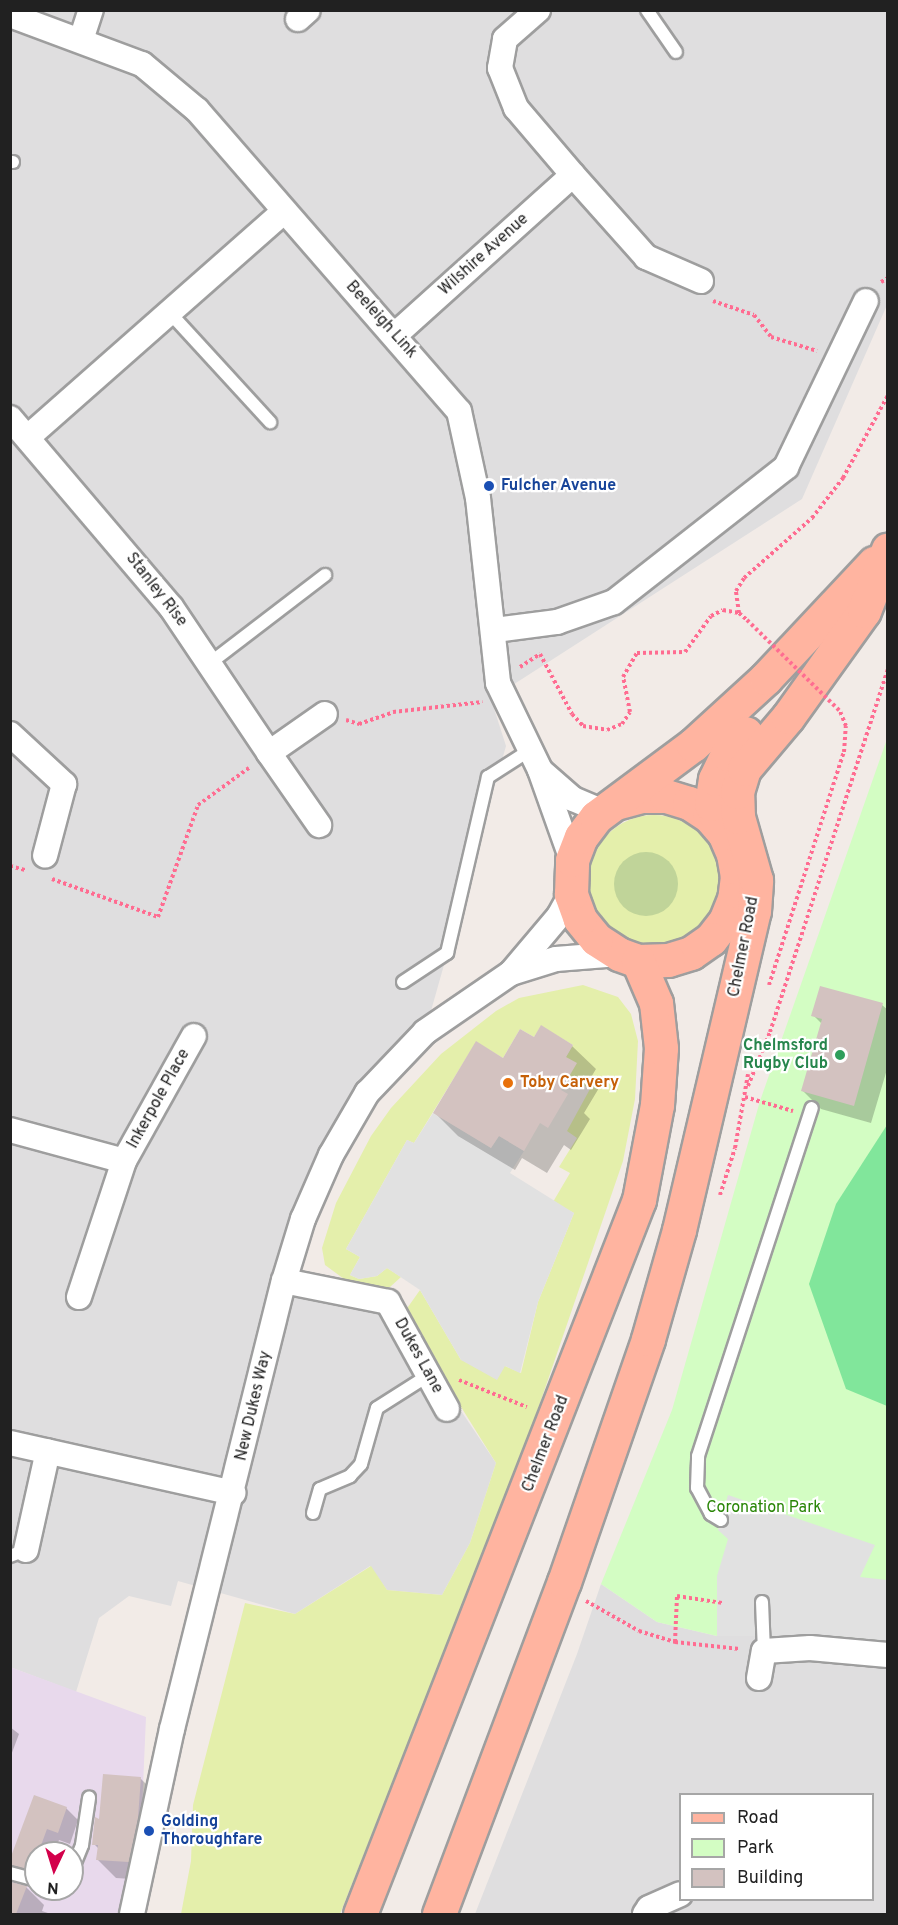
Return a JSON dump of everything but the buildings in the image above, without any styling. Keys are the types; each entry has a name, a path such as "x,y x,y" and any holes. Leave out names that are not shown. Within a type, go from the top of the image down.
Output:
{"main road":[{"name":"Chelmer Road","path":"439,1914 513,1720 648,1339 679,1230 708,1093 724,1043 754,911 756,880 738,816 737,792 744,769 788,717 864,611 888,548"},
{"name":"Chelmer Road","path":"360,1914 639,1200 655,1117 661,1028 656,1003 628,958 596,939 580,919 572,894 572,860 581,837 612,807 693,745 766,678 888,548"},
{"name":"Chelmer Road","path":"708,1093 709,1039 734,899 735,865 711,804 715,779 727,754 776,702 833,653"},
{"name":"Chelmer Road","path":"612,807 642,796 666,796 689,803 709,816 724,833"},
{"name":"Chelmer Road","path":"628,958 668,960 691,953 711,939 725,921 734,899"},
{"path":"447,1914 513,1720"}],"street":[{"path":"81,40 91,10"},
{"path":"538,10 505,39 501,68 516,108 646,257 701,281"},
{"name":"Beeleigh Link","path":"10,15 142,63 197,110 283,212 395,335 459,411 478,498 495,630 498,683 535,760 572,860"},
{"name":"Wilshire Avenue","path":"395,335 573,175"},
{"path":"28,437 171,314 283,212"},
{"path":"495,630 557,622 614,602 786,467 866,302"},
{"name":"Stanley Rise","path":"10,418 164,598 319,825"},
{"path":"269,753 326,714"},
{"path":"10,734 64,784 39,867"},
{"name":"Beeleigh Link","path":"535,760 573,799 612,807"},
{"name":"New Dukes Way","path":"132,1914 172,1728 233,1493 284,1281 303,1219 331,1155 367,1093 425,1032 511,973 559,916 572,894"},
{"name":"New Dukes Way","path":"511,973 556,959 628,958"},
{"name":"Inkerpole Place","path":"80,1297 124,1161 194,1036"},
{"name":"Inkerpole Place","path":"10,1130 124,1161"},
{"name":"Dukes Lane","path":"284,1281 388,1302 447,1409"},
{"path":"10,1443 233,1493"},
{"path":"18,1553 48,1451"},
{"path":"759,1678 764,1651 810,1648 888,1655"},
{"path":"645,1914 649,1908 679,1895"}],"lane":[{"path":"646,10 676,52"},
{"path":"171,314 270,422"},
{"path":"210,663 325,575"},
{"path":"404,982 447,953 488,777 535,760"},
{"path":"721,1520 711,1514 697,1488 698,1456 811,1112"},
{"path":"313,1513 320,1489 350,1476 361,1464 374,1414 383,1401 426,1370"},
{"path":"762,1602 764,1651"},
{"path":"83,1841 89,1798"}],"path":[{"path":"701,281 710,300 754,315 771,337 839,358"},
{"path":"739,613 736,591 744,578 812,518 843,478 888,395"},
{"path":"517,669 540,654 572,714 583,726 607,730 622,723 630,712 623,677 637,653 652,650 670,654 685,652 711,616 723,610 739,613 840,711 846,726 844,752 768,988"},
{"path":"811,1112 745,1094 770,1032 888,669"},
{"path":"326,714 359,724 393,712 480,705 489,694"},
{"path":"10,866 39,867 158,917 198,805 269,753"},
{"path":"426,1370 555,1419"},
{"path":"675,1642 677,1596 723,1603"},
{"path":"580,1598 639,1630 675,1642 764,1651"}],"shaded area":[{"path":"10,11 888,11 887,305 802,499 491,699 506,746 425,1032 367,1093 284,1280 388,1302 496,1463 470,1543 442,1595 387,1590 370,1566 295,1614 178,1581 171,1606 129,1596 99,1618 76,1692 10,1667"},
{"path":"433,1113 491,1148 499,1136 524,1151 510,1173 574,1213 538,1302 520,1373 505,1366 497,1380 461,1360 420,1290 387,1268 377,1276 359,1279 350,1275 360,1257 346,1249 407,1140 414,1143"},
{"path":"728,1495 875,1545 860,1577 887,1580 887,1641 834,1636 717,1636 717,1576 728,1539 718,1530"},
{"path":"601,1584 657,1622 717,1636 834,1636 887,1641 887,1914 475,1914 577,1654"},
{"path":"10,1667 146,1717 140,1856 129,1914 11,1914"}],"green space":[{"name":"Coronation Park","path":"887,739 887,1641 834,1636 717,1636 657,1622 601,1584 672,1410 760,1101"},
{"path":"654,815 679,820 700,834 714,855 719,880 714,905 700,926 679,940 654,945 629,940 608,926 594,905 589,880 594,855 608,834 629,820"},
{"path":"646,852 664,857 669,861 673,866 678,884 673,902 669,907 664,911 646,916 628,911 623,907 619,902 614,884 619,866 623,861 628,857"},
{"path":"583,985 618,997 631,1014 638,1041 635,1099 623,1161 517,1470 340,1914 181,1914 191,1861 193,1805 245,1603 295,1614 371,1566 387,1590 442,1595 470,1543 496,1463 403,1314 420,1290 461,1360 505,1366 521,1373 538,1302 574,1213 553,1202 570,1173 559,1167 577,1138 567,1131 590,1089 569,1076 566,1057 573,1045 541,1026 534,1037 520,1029 503,1058 476,1042 414,1143 407,1140 346,1249 360,1257 350,1275 359,1279 377,1276 387,1268 401,1277 390,1287 373,1290 355,1287 325,1265 322,1248 336,1203 371,1136 391,1108 441,1054 496,1011 519,998"},
{"path":"887,1125 888,1406 846,1389 809,1284 836,1204"}],"place":[{"name":"Fulcher Avenue","path":"489,486"},
{"name":"Chelmsford Rugby Club","path":"840,1055"},
{"name":"Toby Carvery","path":"508,1083"},
{"name":"Golding Thoroughfare","path":"149,1831"}]}
